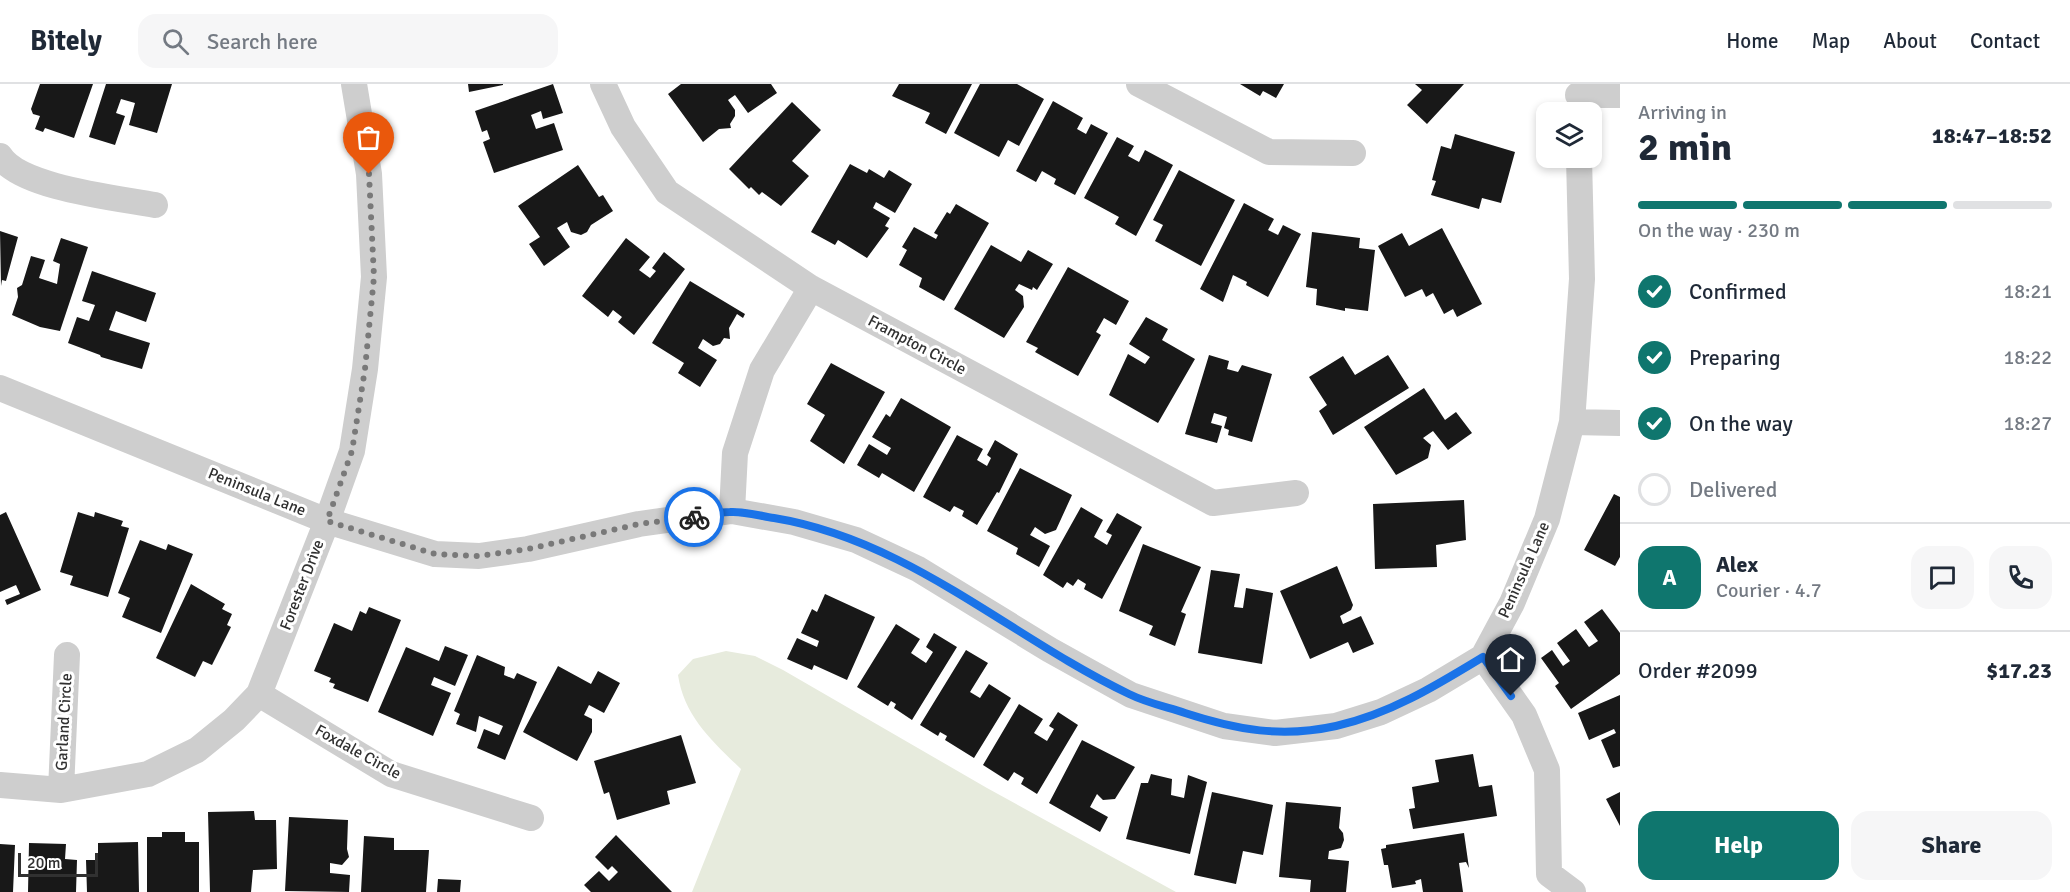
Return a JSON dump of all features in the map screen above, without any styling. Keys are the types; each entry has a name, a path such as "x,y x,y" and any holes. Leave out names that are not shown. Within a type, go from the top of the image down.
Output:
{"street":[{"name":"Forester Drive","path":"0,786 61,790 148,774 197,750 234,720 259,694 352,451 365,369 374,277 369,174 354,84"},
{"name":"Frampton Circle","path":"603,84 623,127 667,192 810,288 1213,502 1296,494"},
{"path":"1139,84 1269,152 1353,153"},
{"path":"1578,97 1620,95"},
{"path":"0,156 3,161 27,176 53,186 155,205"},
{"name":"Peninsula Lane","path":"0,388 327,521 435,554 479,556 528,549 639,524 732,511 794,522 856,540 918,569 1050,650 1131,695 1224,726 1275,733 1336,726 1381,712 1428,690 1483,657 1512,603 1547,519 1572,422 1582,279 1580,168"},
{"path":"732,511 735,453 762,370 810,288"},
{"path":"1572,422 1620,423"},
{"name":"Garland Circle","path":"61,790 67,655"},
{"path":"1483,657 1524,715 1547,770 1549,874 1573,892"},
{"name":"Foxdale Circle","path":"259,694 391,774 531,818"}],"shaded area":[{"path":"726,651 755,656 783,670 987,788 1176,892 692,892 741,769 701,727 686,703 678,675 693,659"}],"building":[{"path":"40,84 93,84 74,138 45,128 43,132 35,129 40,116 33,114 31,109"},
{"path":"106,84 172,84 157,133 129,125 135,103 121,99 116,113 125,116 115,145 89,137"},
{"path":"468,84 503,84 503,85 469,92"},
{"path":"553,84 563,113 543,119 541,111 531,115 536,129 554,123 563,150 494,173 483,142 490,139 487,130 482,132 475,111"},
{"path":"681,84 771,84 777,93 748,113 735,95 728,100 735,110 735,116 730,124 731,128 719,129 703,142 668,94"},
{"path":"899,84 972,84 946,134 925,123 930,113 892,96"},
{"path":"980,84 1017,84 1044,99 1019,146 1008,140 999,157 954,133"},
{"path":"1240,84 1284,84 1276,98 1263,91 1260,96"},
{"path":"1415,84 1464,84 1427,124 1407,105 1422,90"},
{"path":"1053,101 1083,118 1077,129 1086,134 1091,124 1108,133 1075,195 1054,184 1056,179 1042,171 1036,182 1016,171"},
{"path":"792,102 821,130 792,161 809,176 781,206 762,192 759,195 751,187 749,189 729,169"},
{"path":"1455,134 1515,152 1501,203 1482,198 1479,209 1431,195 1436,181 1432,180 1441,146 1451,149"},
{"path":"1117,137 1134,146 1128,156 1139,162 1145,150 1173,165 1136,236 1115,224 1119,217 1084,198"},
{"path":"850,164 867,173 869,169 884,178 889,170 912,184 895,213 876,202 873,208 890,218 885,226 889,228 867,258 838,240 835,245 811,232"},
{"path":"578,165 599,197 603,195 613,211 591,225 587,232 581,235 571,232 567,222 557,228 570,247 544,266 529,244 540,237 518,206"},
{"path":"1179,170 1235,200 1201,266 1155,241 1163,225 1153,220"},
{"path":"1244,203 1274,219 1268,230 1278,235 1283,225 1301,234 1268,297 1233,275 1223,302 1200,289"},
{"path":"956,204 989,223 944,301 919,287 922,278 899,265 907,250 902,247 914,227 936,239 938,235 934,233 947,212 950,214"},
{"path":"1442,228 1482,304 1457,317 1453,309 1444,314 1433,293 1426,297 1422,289 1405,297 1378,246 1402,233 1409,246"},
{"path":"0,231 18,237 6,281 2,280 1,286"},
{"path":"1312,232 1360,238 1359,248 1375,250 1368,311 1345,308 1345,311 1316,305 1317,289 1306,287"},
{"path":"61,238 88,247 60,331 40,327 12,315 18,297 17,288 22,285 31,256 45,260 39,278 57,284 60,264 53,261"},
{"path":"626,238 650,257 639,270 650,278 656,271 652,268 664,252 685,269 634,335 618,322 622,317 613,310 608,317 582,296"},
{"path":"991,245 1021,262 1028,250 1053,264 1037,290 1019,284 1015,290 1023,296 1024,307 1004,338 954,309"},
{"path":"1068,267 1129,301 1116,325 1104,318 1096,332 1101,335 1078,376 1035,352 1038,348 1026,342"},
{"path":"92,271 156,293 146,322 116,311 109,330 150,343 142,369 101,357 68,343 77,317 89,321 95,305 82,301"},
{"path":"690,281 745,314 743,318 737,314 729,328 730,339 724,338 720,344 713,346 703,339 698,348 717,360 700,387 678,373 684,363 652,343"},
{"path":"1146,317 1168,329 1162,340 1195,359 1158,423 1109,395 1128,354 1145,364 1150,357 1129,344"},
{"path":"1209,355 1229,361 1227,369 1238,372 1242,365 1272,374 1252,442 1228,435 1229,430 1224,428 1227,417 1214,413 1211,423 1222,426 1217,443 1185,434"},
{"path":"1388,355 1409,388 1333,435 1319,411 1327,405 1309,377 1343,356 1355,375"},
{"path":"831,363 885,392 844,464 810,441 825,415 807,404"},
{"path":"1424,388 1445,420 1456,412 1472,433 1448,450 1433,431 1423,438 1431,445 1428,458 1396,475 1364,427"},
{"path":"901,398 951,427 914,492 882,473 879,478 857,465 869,444 887,455 891,448 872,437 886,414 890,417"},
{"path":"957,435 983,449 977,460 987,466 991,458 987,455 995,440 1018,454 999,493 997,492 977,525 962,516 964,511 954,506 950,512 923,497"},
{"path":"1020,468 1072,495 1056,530 1045,534 1035,527 1030,535 1050,546 1039,567 1016,554 1018,548 987,531"},
{"path":"1614,494 1620,497 1620,557 1615,566 1584,550"},
{"path":"1464,500 1466,540 1436,545 1437,567 1375,569 1373,504"},
{"path":"1081,507 1103,520 1094,537 1107,545 1112,535 1106,532 1117,513 1142,527 1102,599 1084,589 1086,584 1078,579 1073,586 1067,582 1063,588 1043,575"},
{"path":"6,512 41,590 7,605 5,600 20,594 16,585 0,592 0,515"},
{"path":"78,512 94,517 95,512 123,521 121,526 129,528 108,597 70,585 73,576 60,572"},
{"path":"140,540 166,550 168,544 193,554 161,633 122,617 130,598 118,593"},
{"path":"1143,544 1201,567 1181,612 1186,614 1175,646 1149,635 1153,626 1119,611"},
{"path":"1337,566 1353,605 1351,610 1340,616 1343,624 1361,616 1374,644 1353,653 1348,642 1310,659 1280,591"},
{"path":"1211,570 1240,574 1234,607 1243,608 1246,588 1273,593 1262,664 1198,653"},
{"path":"191,584 225,604 222,609 232,614 227,625 231,627 212,665 203,661 195,677 156,658"},
{"path":"825,594 875,617 847,680 814,665 812,670 787,659 797,638 817,647 819,641 801,633 812,609 817,612"},
{"path":"369,607 401,620 368,702 333,688 335,684 329,682 331,678 314,671 334,623 352,631 360,611 366,614"},
{"path":"1602,609 1620,633 1620,674 1571,709 1555,686 1559,683 1541,658 1552,650 1563,666 1570,661 1557,643 1576,629 1589,647 1598,641 1584,622"},
{"path":"896,624 920,639 911,653 926,663 933,652 926,647 934,633 957,647 912,720 894,708 896,704 891,701 888,706 857,687"},
{"path":"445,646 468,655 455,686 434,677 431,685 451,693 433,736 378,712 406,647 439,661"},
{"path":"966,650 988,663 970,692 980,698 989,684 1011,698 974,758 945,740 947,736 940,732 938,736 920,725"},
{"path":"477,655 505,667 504,675 514,679 517,673 537,682 505,760 477,748 484,729 499,735 503,726 479,716 476,732 456,724 460,714 454,711"},
{"path":"558,666 591,684 598,671 620,683 604,713 589,705 584,715 592,719 592,732 577,761 523,732"},
{"path":"1620,695 1620,766 1613,768 1601,740 1616,733 1614,729 1589,740 1578,713"},
{"path":"1019,704 1043,719 1034,733 1047,741 1054,729 1049,726 1058,712 1078,725 1037,794 1021,784 1024,778 1014,772 1008,781 983,765"},
{"path":"681,735 696,783 667,791 670,804 617,820 609,792 604,794 594,761"},
{"path":"1082,740 1135,767 1115,799 1103,800 1097,794 1090,807 1108,817 1100,832 1049,803"},
{"path":"1473,754 1479,787 1492,785 1497,816 1413,829 1409,809 1415,808 1412,787 1439,782 1435,760"},
{"path":"1151,774 1172,779 1171,795 1184,798 1188,775 1207,782 1190,854 1126,839 1141,783 1148,783"},
{"path":"1212,792 1273,805 1263,855 1243,851 1236,884 1194,875"},
{"path":"1620,792 1620,826 1606,799"},
{"path":"1286,802 1341,807 1339,828 1344,840 1341,848 1329,851 1328,859 1349,861 1346,892 1310,892 1311,880 1279,877"},
{"path":"254,811 255,820 276,820 277,869 253,870 251,892 210,892 208,812"},
{"path":"289,817 348,820 349,857 342,865 330,863 330,873 350,875 349,892 285,891"},
{"path":"162,832 185,832 185,842 199,842 199,892 147,892 147,837 162,837"},
{"path":"1464,833 1469,868 1466,862 1459,863 1463,892 1423,892 1421,879 1415,881 1416,884 1392,888 1388,865 1384,865 1381,849 1386,848 1386,845"},
{"path":"616,835 672,892 591,892 584,885 599,871 609,881 618,872 612,866 608,870 595,857"},
{"path":"364,836 394,838 394,850 429,850 426,892 361,892"},
{"path":"138,842 139,892 87,892 86,860 98,860 98,843"},
{"path":"29,843 66,844 65,859 77,860 76,892 28,892"},
{"path":"0,844 15,845 13,892 0,892"},
{"path":"438,879 461,880 460,892 437,892"}],"way so far":[{"path":"369,174 374,277 365,369 352,451 327,521 435,554 479,556 528,549 639,524 694,517"}],"route":[{"path":"694,517 732,511 794,522 856,540 918,569 1050,650 1131,695 1224,726 1275,733 1336,726 1381,712 1428,690 1483,657 1511,696"}]}
